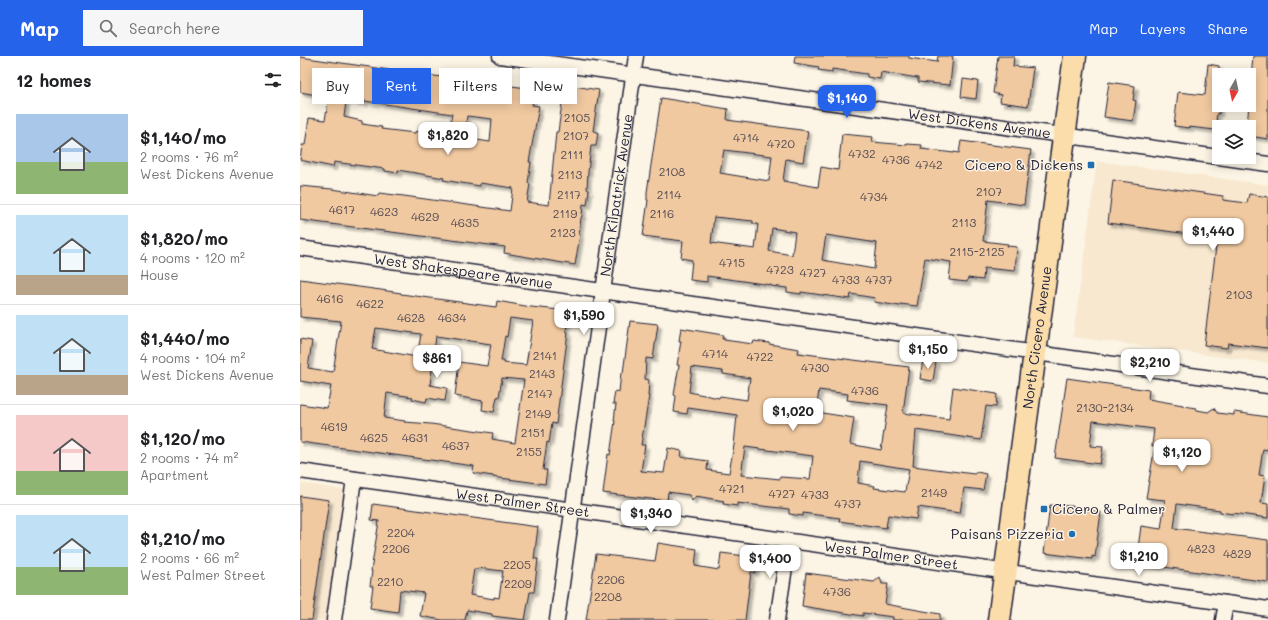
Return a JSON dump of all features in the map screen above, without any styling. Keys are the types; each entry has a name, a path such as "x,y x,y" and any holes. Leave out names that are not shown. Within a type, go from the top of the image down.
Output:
{"main road":[{"name":"North Cicero Avenue","path":"999,620 1075,56"}],"street":[{"name":"West Dickens Avenue","path":"500,56 1268,164"},
{"name":"North Kilpatrick Avenue","path":"557,620 636,56"},
{"name":"West Shakespeare Avenue","path":"300,248 1035,354 1268,386"},
{"name":"West Palmer Street","path":"300,471 1268,609"},
{"path":"334,620 354,479"},
{"path":"777,620 788,541"},
{"path":"1223,620 1226,603"}],"shaded area":[{"path":"1097,161 1268,185 1268,363 1073,337"},
{"path":"300,483 345,490 326,620 300,620"}],"building":[{"path":"795,56 909,56 909,58 937,62 938,56 953,56 950,85 918,82 918,78 881,72 880,79 867,77 867,74 832,69 832,72 818,70 819,67 794,63"},
{"path":"998,56 1014,56 1013,66 1033,68 1028,106 1000,102 1001,95 993,93"},
{"path":"1253,56 1268,56 1268,139 1256,137 1256,120 1248,120 1248,112 1256,112 1256,68 1252,68"},
{"path":"300,57 376,68 372,68 372,102 365,101 364,103 364,68 312,68 312,94 300,92"},
{"path":"1208,64 1219,66 1219,68 1212,68 1212,112 1219,112 1219,114 1217,113 1216,120 1212,120 1212,130 1174,126 1178,92 1205,95"},
{"path":"431,76 439,77 439,104 512,104 512,86 520,87 520,104 532,104 539,106 529,162 531,162 528,183 530,184 527,202 549,205 556,132 558,132 562,104 577,104 577,87 599,90 593,131 598,132 596,146 591,146 588,172 587,189 589,190 587,205 583,204 575,265 504,253 505,247 300,220 300,186 378,196 379,193 510,211 513,188 480,183 480,186 398,170 398,173 385,171 385,169 334,162 333,167 300,160 302,145 305,145 309,118 325,120 328,104 346,104 344,117 362,121 362,124 382,127 381,129 415,133 416,131 448,136 452,114 385,104 431,104","holes":["467,116 492,119 490,142 464,138"]},
{"path":"963,79 978,81 976,99 961,97"},
{"path":"1109,82 1135,86 1133,100 1136,101 1133,121 1104,117"},
{"path":"661,98 728,109 727,120 808,131 803,162 786,159 783,181 818,187 821,167 838,170 842,134 873,137 872,142 922,145 921,149 954,153 959,153 961,141 1031,150 1024,205 988,200 983,241 1008,244 1007,246 1017,247 1015,271 984,268 983,280 968,278 967,282 949,280 951,262 925,258 917,306 900,304 900,306 874,302 875,298 851,294 850,299 801,292 801,294 787,292 787,288 707,276 707,282 690,280 692,260 681,258 683,241 643,236 648,200 647,192","holes":["724,150 772,156 769,181 720,173","714,217 753,221 753,224 758,224 755,249 711,243","772,228 795,232 792,255 769,251","826,235 877,243 874,269 822,260"]},
{"path":"1113,180 1223,196 1223,200 1247,203 1249,194 1268,197 1268,348 1228,343 1227,348 1204,345 1217,238 1108,223"},
{"path":"300,279 496,307 497,301 531,307 569,311 566,331 568,332 556,424 552,423 549,443 547,442 543,470 547,470 545,484 473,473 474,466 300,442 300,404 327,408 331,386 300,381 300,339 312,341 308,368 333,372 341,321 300,317","holes":["510,318 533,321 526,365 504,363 504,361 501,361 505,336 507,337","376,328 421,334 417,357 372,349","436,336 491,344 487,366 459,362 455,396 483,401 482,410 494,412 497,397 499,397 502,378 524,380 515,443 492,439 493,433 431,424 404,422 405,421 384,418 387,393 413,397 412,399 426,402 427,398 445,401 447,388 430,385"]},
{"path":"630,321 658,324 653,359 646,358 645,379 649,380 649,396 641,445 645,445 641,471 664,473 668,448 682,451 681,457 708,461 707,470 729,473 734,445 737,415 688,408 687,414 674,412 676,396 674,395 679,365 677,365 681,341 679,341 681,328 723,335 722,339 724,338 724,340 753,344 754,341 799,349 798,353 909,367 903,413 949,419 953,387 997,394 996,407 986,406 981,440 916,430 913,466 974,474 977,472 986,474 983,490 964,488 960,513 918,507 916,519 888,515 886,528 839,521 840,518 803,513 803,516 789,514 789,509 737,503 737,506 723,504 724,501 696,496 692,501 689,495 668,492 667,501 603,493 608,454 610,455 615,421 616,404 613,404 615,391 619,392 621,373 623,373","holes":["692,367 723,371 723,374 750,378 747,400 720,396 719,398 689,392","819,390 848,394 847,400 888,405 881,450 850,444 854,418 816,412","745,447 813,456 810,479 780,477 780,479 741,475","860,461 909,469 905,492 874,488 875,486 858,483"]},
{"path":"923,359 936,361 933,381 920,379"},
{"path":"1067,378 1149,390 1148,399 1183,405 1196,408 1197,410 1208,412 1214,408 1217,413 1234,415 1234,412 1268,417 1268,450 1263,449 1259,475 1265,476 1261,503 1268,504 1268,518 1220,512 1220,510 1177,504 1174,528 1268,540 1268,582 1136,563 1141,526 1161,529 1165,500 1146,498 1155,446 1152,446 1154,429 1093,421 1090,446 1103,447 1100,464 1055,458"},
{"path":"300,496 329,500 312,620 300,620"},
{"path":"373,504 538,527 534,559 538,559 534,592 530,592 525,620 492,616 492,614 467,610 465,620 442,620 420,616 424,593 400,590 398,612 370,608 373,586 370,586 371,571 379,521 371,520","holes":["478,568 503,571 499,598 494,597 494,599 470,595 474,569"]},
{"name":"Paisans Pizzeria","path":"1050,505 1072,506 1078,509 1101,512 1095,557 1092,556 1092,559 1044,553"},
{"path":"658,543 697,549 695,566 719,570 721,553 754,557 757,562 755,573 751,572 745,620 586,620 596,554 655,561"},
{"path":"806,573 874,582 880,577 882,584 888,584 885,604 940,614 940,620 893,620 893,617 863,613 863,616 802,606"}],"place":[{"name":"Cicero & Dickens","path":"1091,165"},
{"name":"Cicero & Palmer","path":"1044,509"},
{"name":"Paisans Pizzeria","path":"1072,534"}]}
